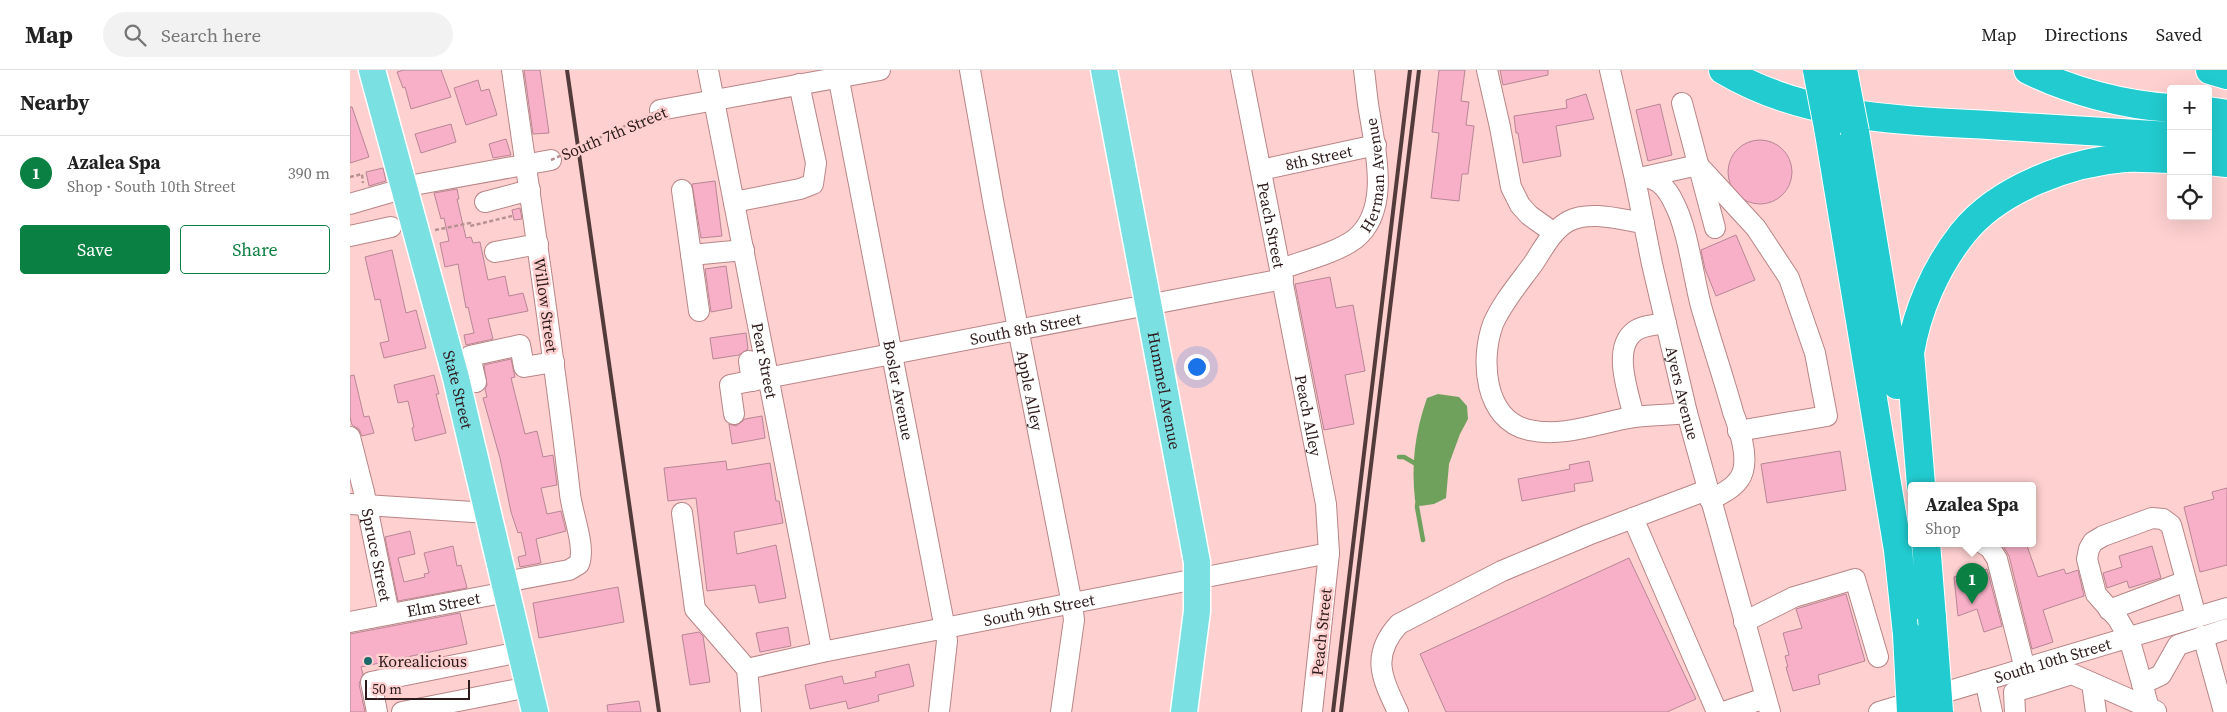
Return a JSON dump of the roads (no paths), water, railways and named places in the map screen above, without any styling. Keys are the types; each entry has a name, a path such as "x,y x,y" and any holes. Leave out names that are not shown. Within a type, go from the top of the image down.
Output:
{"highway":[{"path":"1723,70 1768,92 1801,103 1841,112 1901,120 2167,136"},
{"path":"1756,70 1806,88 1881,103 2167,122"},
{"path":"1817,70 1896,532 1907,634 1911,712"},
{"path":"1843,70 1912,482"},
{"path":"2028,70 2089,93 2121,101 2167,107"},
{"path":"2210,70 2227,75"},
{"path":"2212,112 2227,114"},
{"path":"2212,124 2227,122"},
{"path":"2212,138 2227,139"},
{"path":"1921,482 1910,353 1913,333 1923,302 1948,253 1964,232 2004,198 2034,181 2061,170 2089,163 2126,158 2167,159"},
{"path":"2212,162 2227,163"},
{"path":"1924,547 1939,712"}],"main road":[{"name":"State Street","path":"372,70 406,188 469,378 488,513 532,700"},
{"name":"Hummel Avenue","path":"1104,70 1193,536 1198,579 1197,611 1184,712"}],"street":[{"name":"Willow Street","path":"512,70 562,416 571,502 579,540"},
{"name":"Pear Street","path":"708,70 744,250 757,373 822,652"},
{"name":"South 7th Street","path":"660,110 799,84 837,74 880,70"},
{"name":"Apple Alley","path":"970,70 994,206 1020,330 1072,604 1074,620 1061,712"},
{"path":"1241,70 1261,170"},
{"name":"Herman Avenue","path":"1350,242 1366,227 1376,204 1378,164 1364,70"},
{"path":"1487,70 1511,187 1520,205 1529,215 1554,233"},
{"name":"Ayers Avenue","path":"1610,70 1640,178 1644,223 1687,413 1767,705"},
{"name":"Bosler Avenue","path":"837,74 945,628 947,641 939,712"},
{"path":"734,202 800,189 813,184 816,163 799,84"},
{"path":"1682,103 1715,228"},
{"name":"8th Street","path":"1261,170 1376,145"},
{"name":"South 7th Street","path":"350,204 436,180 550,160"},
{"path":"1640,178 1698,165"},
{"path":"1698,165 1756,228 1790,278 1815,353 1827,416 1738,431"},
{"name":"Peach Street","path":"1261,170 1282,274"},
{"path":"1398,712 1384,681 1380,658 1390,634 1399,624 1502,571 1633,518 1708,495 1738,482 1743,472 1745,460 1738,431 1701,306 1681,219 1675,204 1665,188 1655,179 1640,178"},
{"path":"485,202 530,190"},
{"path":"682,190 699,311"},
{"path":"1644,223 1595,216 1580,217 1569,220 1554,233 1494,323 1487,357 1491,395 1504,416 1515,425 1530,430 1571,431 1634,417 1687,413"},
{"path":"350,236 391,227"},
{"name":"South 8th Street","path":"734,414 730,385 757,373 892,355 1150,305 1282,274 1350,242"},
{"path":"495,252 538,244"},
{"path":"691,255 744,250"},
{"name":"Peach Alley","path":"1282,274 1326,504 1329,553"},
{"path":"1634,417 1625,380 1623,349 1634,331 1666,323"},
{"path":"469,378 470,356 520,345 524,367 554,362"},
{"name":"Spruce Street","path":"350,437 359,505 389,614"},
{"path":"359,505 488,513"},
{"path":"682,513 695,609 747,670 751,712"},
{"path":"1633,518 1717,712"},
{"path":"2154,710 2142,684 2129,638 2118,619 2096,594 2087,559 2088,549 2093,542 2103,536 2152,518 2163,519 2171,525 2196,618"},
{"name":"Elm Street","path":"350,622 506,587 576,568 582,559 579,540"},
{"path":"1988,547 1997,559 2025,668"},
{"name":"Peach Street","path":"1312,712 1329,553"},
{"name":"South 9th Street","path":"747,670 822,652 1329,553"},
{"path":"1744,622 1794,597 1855,579 1878,658"},
{"path":"2109,610 2186,581"},
{"name":"South 10th Street","path":"1879,712 2227,608"},
{"path":"2142,684 2161,675 2178,645 2227,628"},
{"path":"2203,636 2225,712"},
{"path":"377,712 371,682 520,652"},
{"path":"2015,712 2014,692 2072,674 2154,710"},
{"path":"1985,680 1992,712"},
{"path":"2092,683 2096,712"},
{"path":"402,712 532,700"},
{"path":"1724,712 1767,705"}],"waterway":[{"path":"1399,457 1404,457 1416,464"},
{"path":"1418,497 1417,507 1423,540"}],"railway":[{"path":"567,70 659,712"},
{"path":"1333,712 1410,70"},
{"path":"1341,712 1419,70"}],"place":[{"name":"Azalea Spa","path":"1972,604"},
{"name":"Korealicious","path":"368,661"}]}
